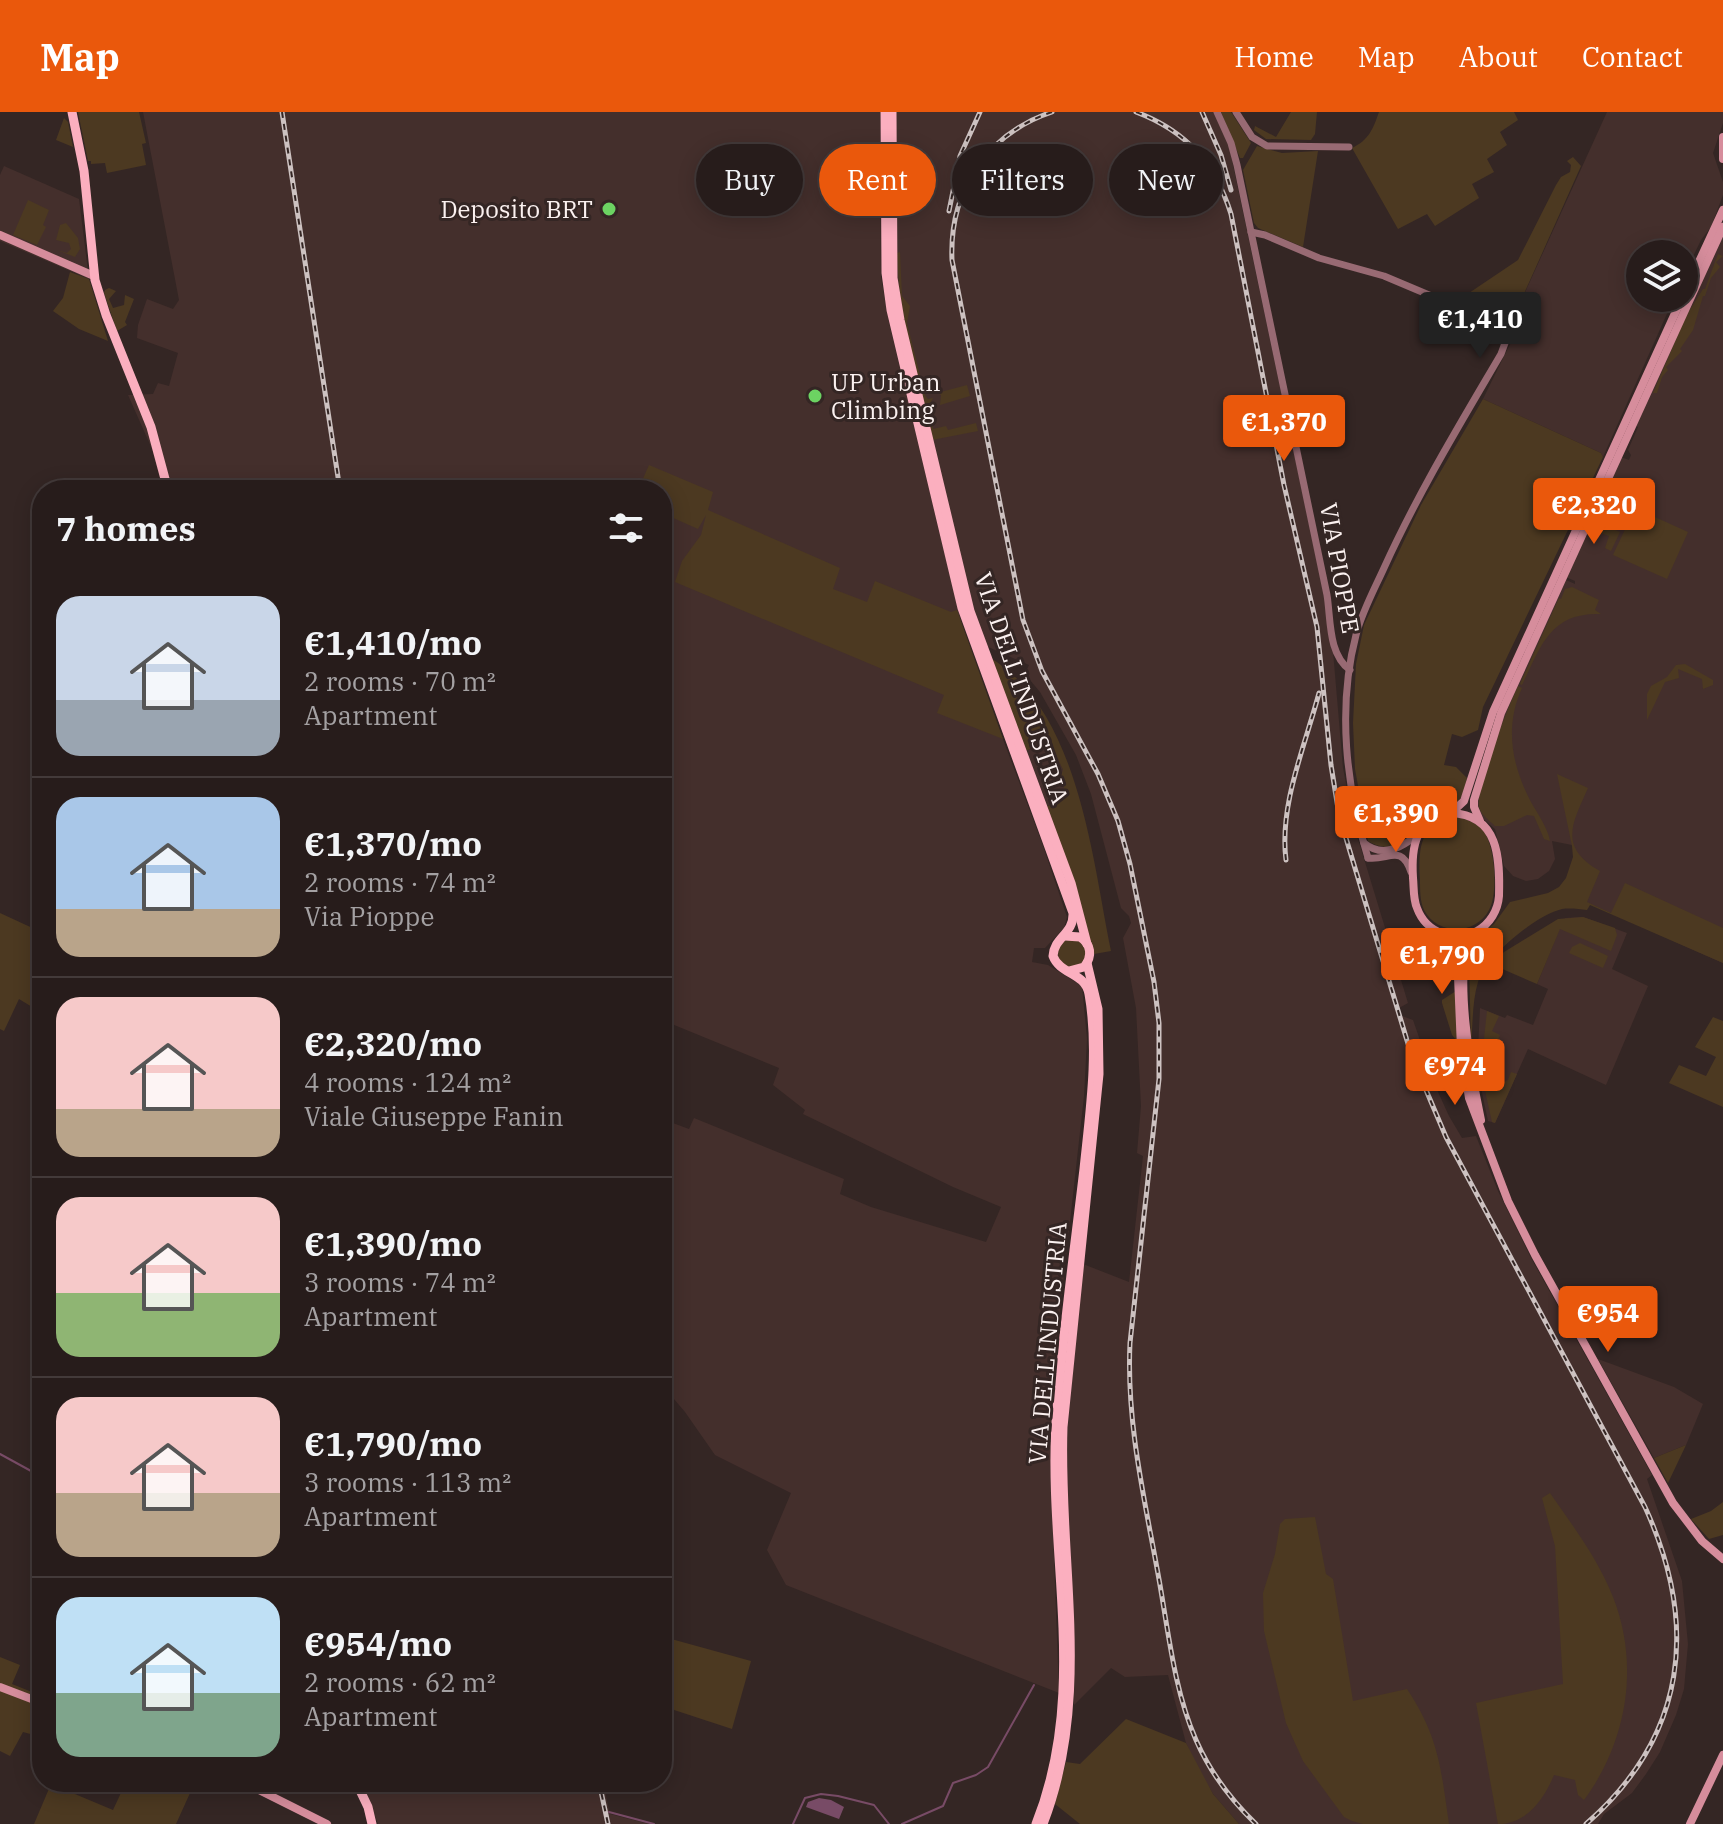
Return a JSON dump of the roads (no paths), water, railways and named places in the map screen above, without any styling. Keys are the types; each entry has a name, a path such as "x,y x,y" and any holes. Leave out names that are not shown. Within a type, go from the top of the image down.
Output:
{"main road":[{"path":"72,112 82,168 94,276 106,315 148,420 165,480"},
{"name":"VIA DELL'INDUSTRIA","path":"885,112 886,273 891,310 967,624 1071,904 1074,922 1065,936"},
{"name":"VIA DELL'INDUSTRIA","path":"892,112 893,278 900,320 967,602 1071,883 1087,944"},
{"path":"1723,137 1723,159"},
{"path":"1698,264 1723,210"},
{"path":"1490,1156 1471,1074 1466,1033 1464,956 1467,942 1490,920 1499,900 1495,842 1480,821 1474,800 1501,713 1723,227"},
{"path":"0,235 94,276"},
{"path":"1676,312 1493,712 1467,795 1460,807 1434,818 1418,834 1412,853 1413,881 1421,917 1443,934 1457,953 1464,1073 1472,1108 1508,1201 1673,1503 1702,1541 1723,1559"},
{"path":"1451,813 1469,815 1480,821"},
{"path":"1443,934 1458,937 1475,932"},
{"path":"1065,936 1080,937 1087,944 1090,953 1087,963 1075,971 1065,971 1055,961 1053,952 1056,942 1065,936"},
{"name":"VIA DELL'INDUSTRIA","path":"1043,1824 1061,1771 1071,1701 1061,1461 1065,1391 1099,1074 1098,1009 1087,963"},
{"name":"VIA DELL'INDUSTRIA","path":"1036,1824 1054,1772 1063,1717 1064,1668 1055,1442 1092,1084 1089,993 1082,980 1065,971"},
{"path":"0,1687 32,1699"},
{"path":"1690,1824 1723,1755"},
{"path":"263,1792 327,1824"},
{"path":"360,1792 369,1812 369,1824"},
{"path":"307,1814 319,1824"}],"street":[{"name":"VIA PIOPPE","path":"1217,112 1235,153 1324,580 1335,652 1341,664 1350,670"},
{"path":"1236,112 1252,137 1267,146 1349,147"},
{"path":"1251,232 1319,258 1384,276 1508,330 1509,337 1501,354 1403,525 1361,620 1350,670 1347,753 1354,804 1368,858"},
{"path":"1368,858 1377,852 1405,844 1418,834"},
{"path":"1363,842 1377,852"},
{"path":"1368,858 1376,859 1390,854 1401,856 1409,866 1413,881"}],"waterway":[{"path":"0,1454 32,1472"},
{"path":"902,1824 943,1806 953,1783 988,1767 1034,1685"},
{"path":"793,1824 805,1798 821,1794 874,1805 889,1824"},
{"path":"609,1812 654,1824"}],"railway":[{"path":"282,112 338,480"},
{"path":"949,211 960,156 980,112"},
{"path":"1052,112 1008,135 976,169 957,211 952,260 1023,620 1042,671 1098,774 1118,821 1154,982 1159,1023 1159,1079 1130,1343 1134,1435 1183,1703 1208,1763 1230,1795 1256,1824"},
{"path":"1136,112 1170,129 1196,151 1216,179 1231,214 1284,485 1317,627 1339,815 1412,1057 1446,1137 1645,1507 1662,1551 1673,1594 1677,1636 1674,1677 1663,1716 1645,1754 1620,1790 1586,1824"},
{"path":"1202,112 1221,155 1231,190"},
{"path":"1286,860 1286,818 1290,797 1319,693"},
{"path":"601,1792 608,1824"}],"place":[{"name":"Deposito BRT","path":"609,209"},
{"name":"UP Urban Climbing","path":"815,396"}]}
